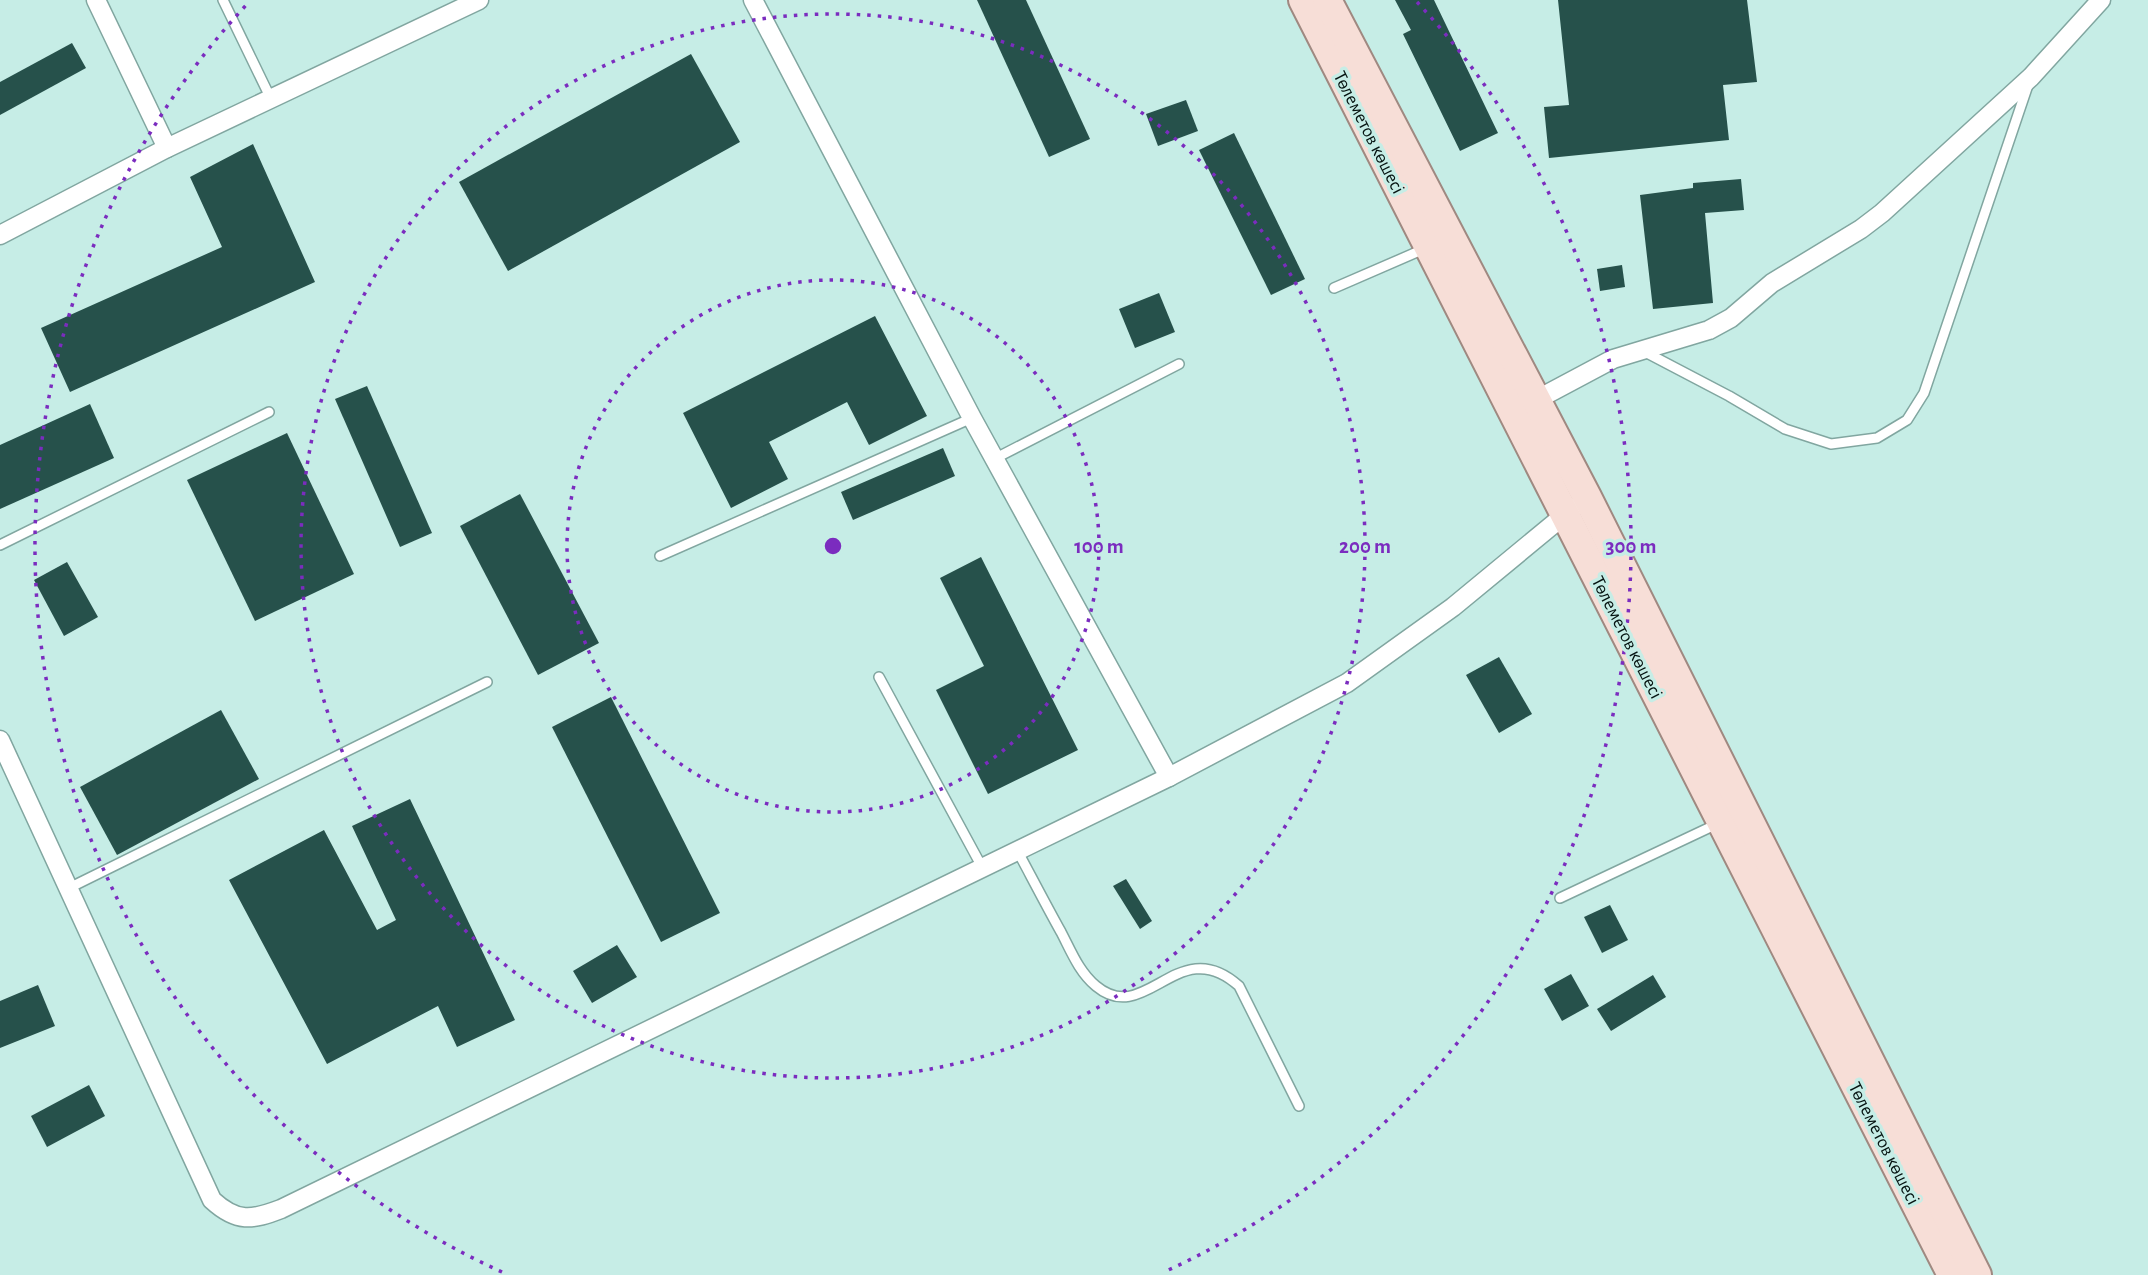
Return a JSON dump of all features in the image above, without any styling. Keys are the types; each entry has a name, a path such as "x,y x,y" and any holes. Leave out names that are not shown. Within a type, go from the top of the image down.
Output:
{"main road":[{"name":"Төлеметов көшесі","path":"1303,0 1429,247 1576,506 1977,1275"},
{"name":"Төлеметов көшесі","path":"1327,0 1536,400 1576,506 1722,821 1952,1275"}],"street":[{"path":"96,0 167,148"},
{"path":"0,235 167,148 479,0"},
{"path":"754,0 972,418 1169,777"},
{"path":"1536,400 1612,359 1709,330 1731,318 1772,283 1861,229 2031,77 2101,0"},
{"path":"0,740 212,1200 230,1214 251,1219 281,1209 1169,777 1347,683 1453,607 1576,506"}],"lane":[{"path":"223,0 271,99"},
{"path":"1640,349 1785,429 1830,444 1877,438 1907,420 1924,393 2031,77"},
{"path":"1334,288 1429,247"},
{"path":"995,458 1179,364"},
{"path":"0,545 269,412"},
{"path":"660,556 972,418"},
{"path":"878,677 982,867"},
{"path":"69,888 487,682"},
{"path":"1560,898 1722,821"},
{"path":"1017,850 1080,969 1097,987 1115,996 1139,995 1186,969 1209,968 1233,980 1239,986 1299,1106"}],"building":[{"path":"977,0 1026,0 1090,139 1049,157"},
{"path":"1395,0 1434,0 1498,133 1460,151 1403,34 1411,30"},
{"path":"1558,0 1747,0 1757,82 1723,85 1729,140 1549,158 1544,107 1569,105"},
{"path":"72,43 86,68 0,115 0,82"},
{"path":"691,54 740,142 508,271 459,182"},
{"path":"1186,100 1198,131 1158,146 1146,114"},
{"path":"1234,133 1305,279 1271,295 1199,150"},
{"path":"253,144 315,282 70,392 41,328 222,247 190,177"},
{"path":"1741,179 1744,210 1705,213 1713,303 1653,309 1640,195 1693,188 1693,183"},
{"path":"1622,265 1625,287 1600,291 1597,269"},
{"path":"1159,293 1175,332 1135,348 1119,309"},
{"path":"875,316 927,416 869,445 847,402 769,442 788,479 731,508 683,413"},
{"path":"367,386 432,533 400,547 335,399"},
{"path":"90,404 114,458 0,509 0,445"},
{"path":"287,433 354,574 255,621 187,480"},
{"path":"943,448 955,476 853,520 841,492"},
{"path":"520,494 599,643 538,675 460,526"},
{"path":"981,557 1078,750 988,794 936,690 984,666 940,578"},
{"path":"67,562 98,617 64,636 34,580"},
{"path":"1499,657 1532,714 1499,733 1466,675"},
{"path":"611,697 720,913 661,942 552,727"},
{"path":"221,710 259,779 117,855 80,787"},
{"path":"410,799 515,1020 457,1047 438,1006 327,1064 229,880 324,830 377,930 396,920 352,826"},
{"path":"1126,879 1152,921 1140,929 1113,886"},
{"path":"1610,905 1628,940 1602,953 1584,917"},
{"path":"617,945 637,977 592,1003 573,971"},
{"path":"1571,974 1589,1006 1562,1021 1544,989"},
{"path":"1653,975 1666,997 1611,1031 1597,1009"},
{"path":"38,985 55,1026 0,1048 0,1001"},
{"path":"89,1085 105,1116 47,1147 31,1116"}]}
